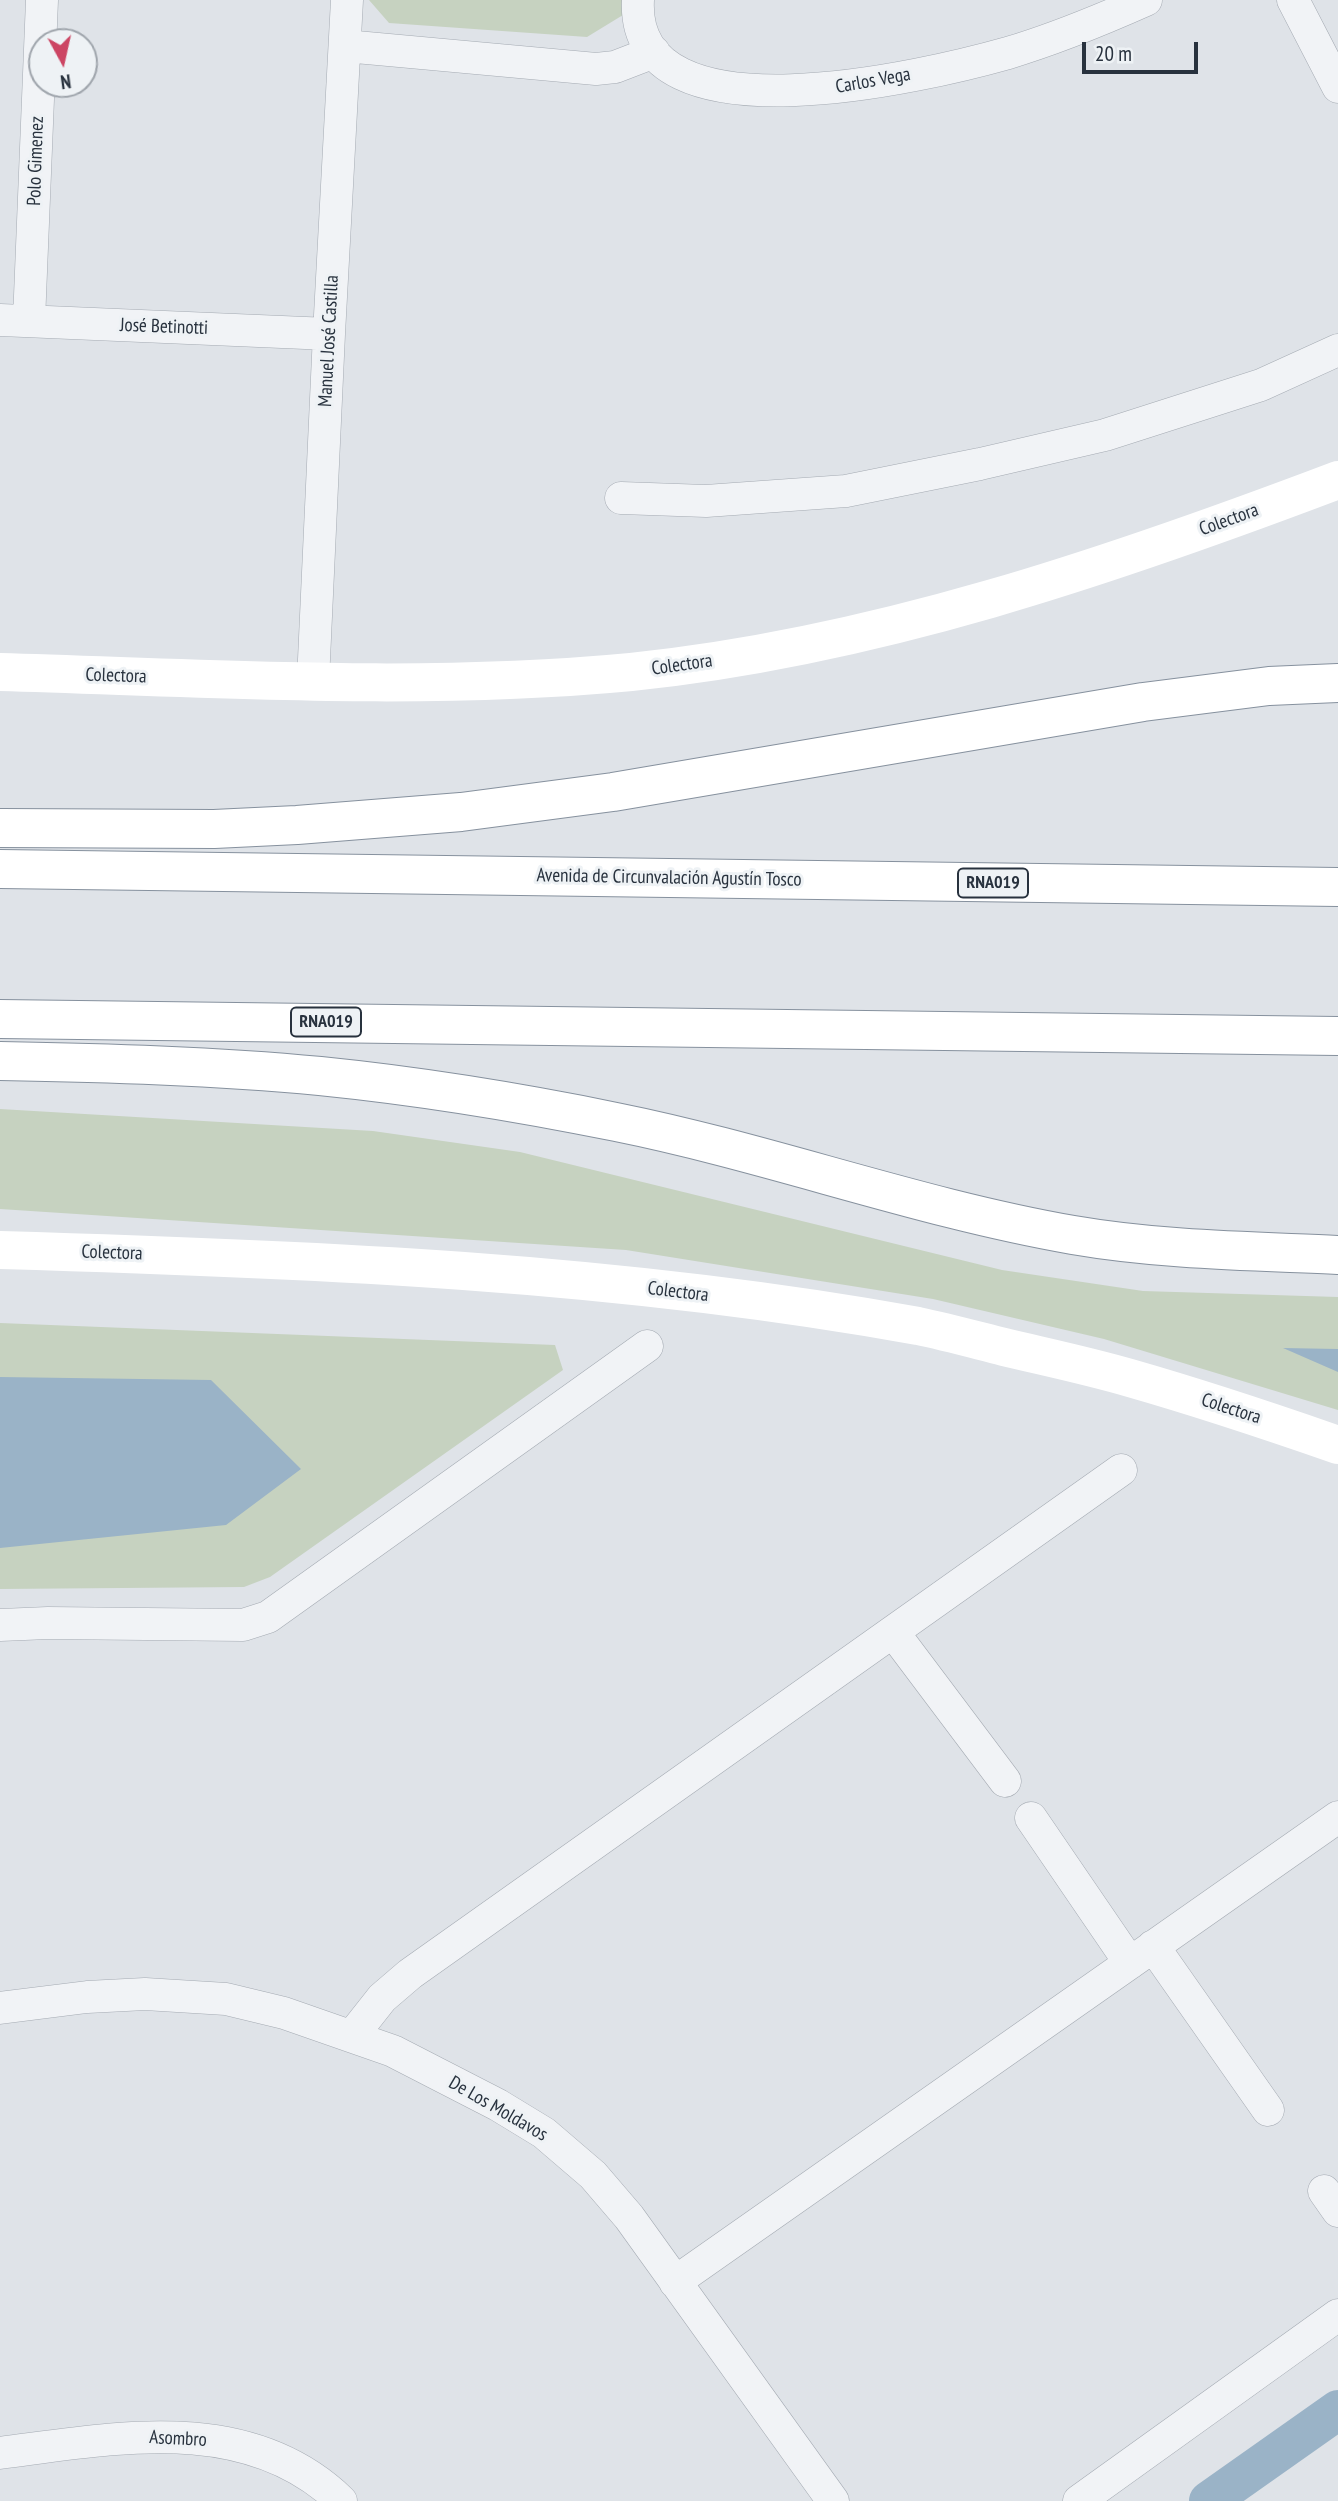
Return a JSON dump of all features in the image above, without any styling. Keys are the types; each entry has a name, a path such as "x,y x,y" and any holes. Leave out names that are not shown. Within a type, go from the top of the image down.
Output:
{"main road":[{"name":"Colectora","path":"0,672 414,684 510,682 634,671 755,654 876,628 990,599 1147,549 1338,480"},
{"path":"0,828 214,829 461,812 613,792 1143,702 1256,688 1338,683"},
{"name":"Avenida de Circunvalación Agustín Tosco","path":"0,869 1338,887"},
{"name":"RNA019","path":"0,1019 1338,1036"},
{"path":"0,1060 152,1064 306,1075 474,1096 620,1122 925,1203 1076,1235 1233,1250 1338,1255"},
{"name":"Colectora","path":"0,1250 342,1263 549,1278 752,1301 920,1327 1048,1357 1128,1377 1338,1445"}],"street":[{"name":"Polo Gimenez","path":"14,321 42,0"},
{"name":"Manuel José Castilla","path":"313,681 347,0"},
{"name":"Carlos Vega","path":"638,0 637,14 644,39 660,60 692,79 735,89 824,90 885,80 1007,53 1089,24 1146,0"},
{"path":"1293,0 1338,87"},
{"path":"345,46 596,69 615,67 654,51"},
{"name":"José Betinotti","path":"14,321 329,334"},
{"path":"621,498 706,500 846,491 967,467 1118,431 1261,386 1338,350"},
{"path":"0,1625 243,1625 268,1617 646,1346"},
{"path":"352,2036 382,1998 410,1974 1121,1470"},
{"path":"892,1632 1005,1781"},
{"path":"675,2282 1338,1817"},
{"path":"1031,1818 1268,2110"},
{"name":"De Los Moldavos","path":"0,2008 145,1994 226,1999 284,2013 393,2051 487,2099 544,2133 593,2175 629,2217 833,2501"},
{"path":"1079,2501 1338,2315"},
{"name":"Asombro","path":"0,2452 124,2437 197,2437 248,2447 301,2469 341,2501"}],"green space":[{"path":"369,0 624,0 623,15 587,37 389,23"},
{"path":"0,1109 373,1131 520,1152 1002,1270 1143,1291 1338,1297 1338,1410 1104,1339 933,1299 626,1250 0,1209"},
{"path":"0,1323 555,1345 563,1370 270,1577 244,1587 0,1589"}],"water":[{"path":"1283,1348 1338,1349 1338,1372"},
{"path":"0,1377 211,1380 301,1469 226,1525 0,1548"}],"waterway":[{"path":"1209,2501 1338,2410"}]}
